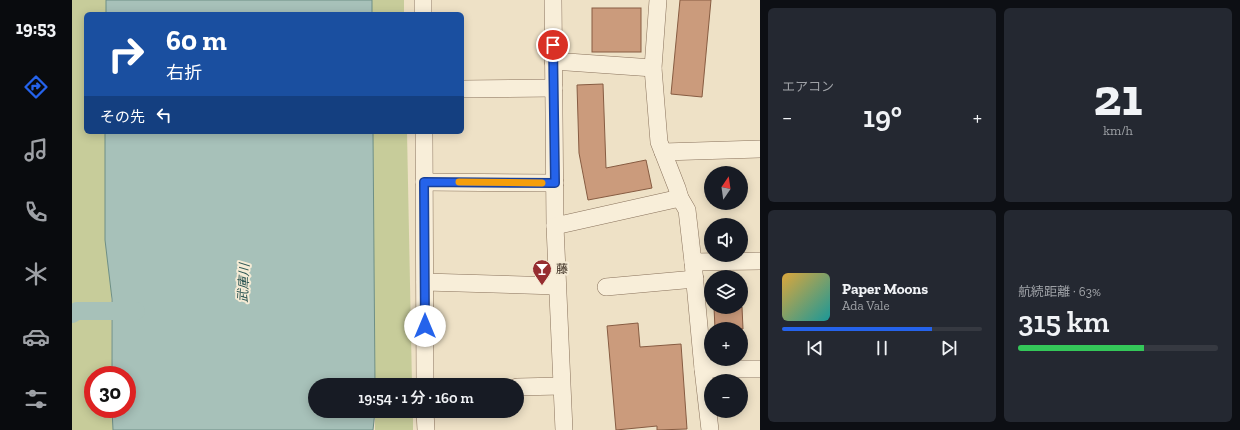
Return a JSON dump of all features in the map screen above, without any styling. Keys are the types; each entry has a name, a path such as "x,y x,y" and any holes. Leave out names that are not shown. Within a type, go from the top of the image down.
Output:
{"street":[{"path":"423,0 423,12"},
{"path":"553,0 555,226 564,430"},
{"path":"658,0 653,68 659,142 680,198 687,210 710,430"},
{"path":"553,60 653,68"},
{"path":"464,89 554,88"},
{"path":"424,134 425,378"},
{"path":"663,152 760,149"},
{"path":"424,182 555,183"},
{"path":"555,226 680,198"},
{"path":"693,262 760,261"},
{"path":"606,287 695,279"},
{"path":"425,282 557,286"},
{"path":"703,369 760,369"},
{"path":"524,387 561,386"},
{"path":"425,418 426,430"}],"green space":[{"path":"72,0 107,0 108,12 84,12 84,134 110,134 112,366 84,366 84,418 112,418 113,430 72,430"},
{"path":"372,0 404,0 404,12 372,12"},
{"path":"373,134 407,134 412,378 375,378"},
{"path":"375,418 413,418 413,430 375,430"}],"water":[{"path":"106,0 372,0 372,12 106,12"},
{"name":"武庫川","path":"105,134 373,134 375,378 308,378 308,418 374,418 373,430 113,430 112,418 136,418 136,366 112,366 112,299 105,240"}],"building":[{"path":"680,0 711,0 702,97 671,94"},
{"path":"592,8 641,8 641,52 592,52"},
{"path":"603,84 606,168 646,160 652,188 588,200 579,153 577,85"},
{"path":"714,314 742,314 743,322 715,322"},
{"path":"638,323 640,347 681,344 687,429 657,430 657,426 616,430 607,326"}],"waterway":[{"path":"72,314 77,311 136,311"}],"slow traffic":[{"path":"459,182 542,183"}],"place":[{"name":"藤","path":"542,286"}],"route":[{"path":"425,326 424,182 555,183 553,45"}]}
